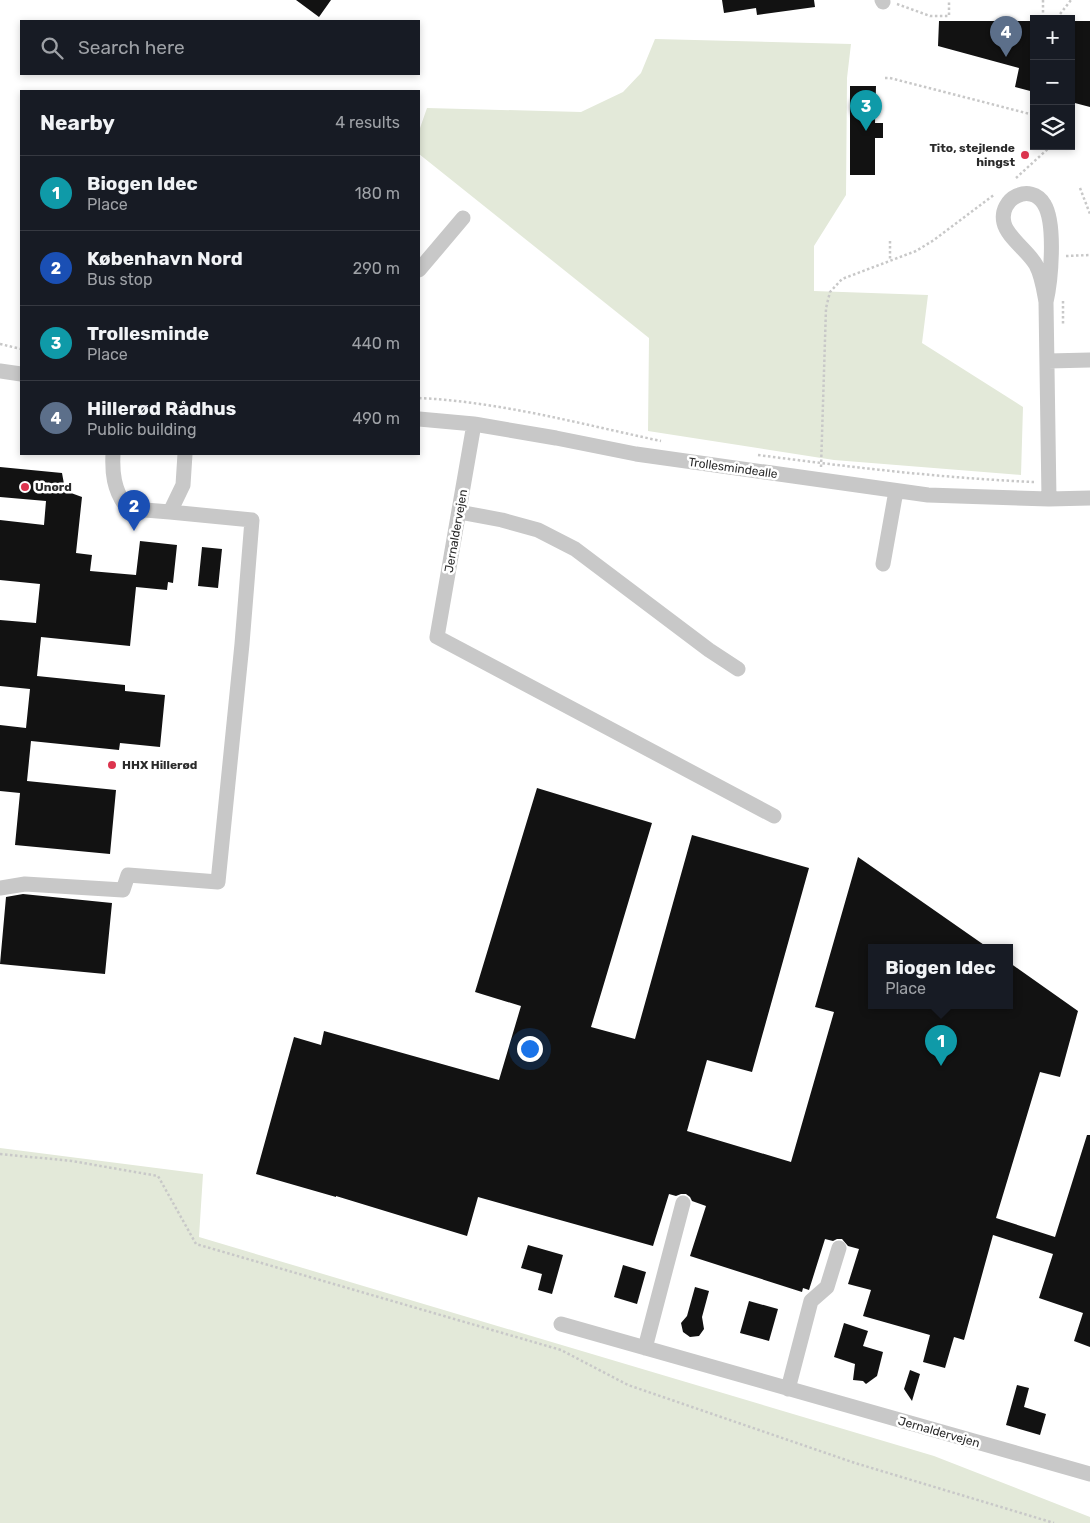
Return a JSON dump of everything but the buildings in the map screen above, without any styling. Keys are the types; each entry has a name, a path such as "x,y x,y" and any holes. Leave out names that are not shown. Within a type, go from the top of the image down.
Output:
{"street":[{"path":"1046,302 1051,281 1049,217 1044,204 1037,196 1026,193 1013,197 1006,205 1003,215 1004,225 1009,233 1037,266 1046,302 1049,499"},
{"path":"420,269 463,218"},
{"path":"1048,361 1090,360"},
{"path":"0,371 20,374"},
{"name":"Trollesmindealle","path":"420,419 474,424 636,454 928,495 1049,499 1090,498"},
{"name":"Jernaldervejen","path":"474,424 437,637 774,816"},
{"path":"0,888 25,884 123,890 128,875 218,882 242,644 252,520 145,510 125,505 118,494 112,472 113,455"},
{"path":"170,512 183,485 185,455"},
{"path":"883,564 896,490"},
{"path":"459,512 502,520 538,530 575,548 708,650 738,669"},
{"path":"645,1348 683,1203"},
{"path":"788,1389 812,1301 827,1288 839,1248"},
{"name":"Jernaldervejen","path":"561,1324 1090,1474"}],"path":[{"path":"887,2 930,16 949,16 950,0"},
{"path":"1043,0 1043,15"},
{"path":"1060,15 1071,0"},
{"path":"945,16 945,21"},
{"path":"885,78 1030,115"},
{"path":"1023,179 1016,178 1047,150"},
{"path":"1080,188 1090,214"},
{"path":"820,481 826,308 830,292 842,280 916,251 934,240 1000,190"},
{"path":"890,241 890,261"},
{"path":"1062,256 1090,255"},
{"path":"1062,294 1063,332"},
{"path":"0,344 20,349"},
{"path":"420,398 468,402 562,418 666,442"},
{"path":"752,454 869,469 962,478 1048,482"},
{"path":"0,1154 72,1161 158,1176 196,1244 561,1350 637,1388 855,1463 1054,1523"}],"green space":[{"path":"655,39 851,44 847,78 846,195 814,246 814,291 928,295 922,343 1023,407 1021,475 834,460 648,431 649,338 420,155 420,128 427,108 581,112 623,92 641,73"},
{"path":"0,1148 203,1174 199,1237 934,1456 1090,1517 1090,1523 0,1523"}],"place":[{"name":"Hillerød Rådhus","path":"1006,57"},
{"name":"Trollesminde","path":"866,131"},
{"name":"Tito, stejlende hingst","path":"1025,155"},
{"name":"Unord","path":"25,487"},
{"name":"København Nord","path":"134,531"},
{"name":"HHX Hillerød","path":"112,765"},
{"name":"Biogen Idec","path":"941,1066"}]}
